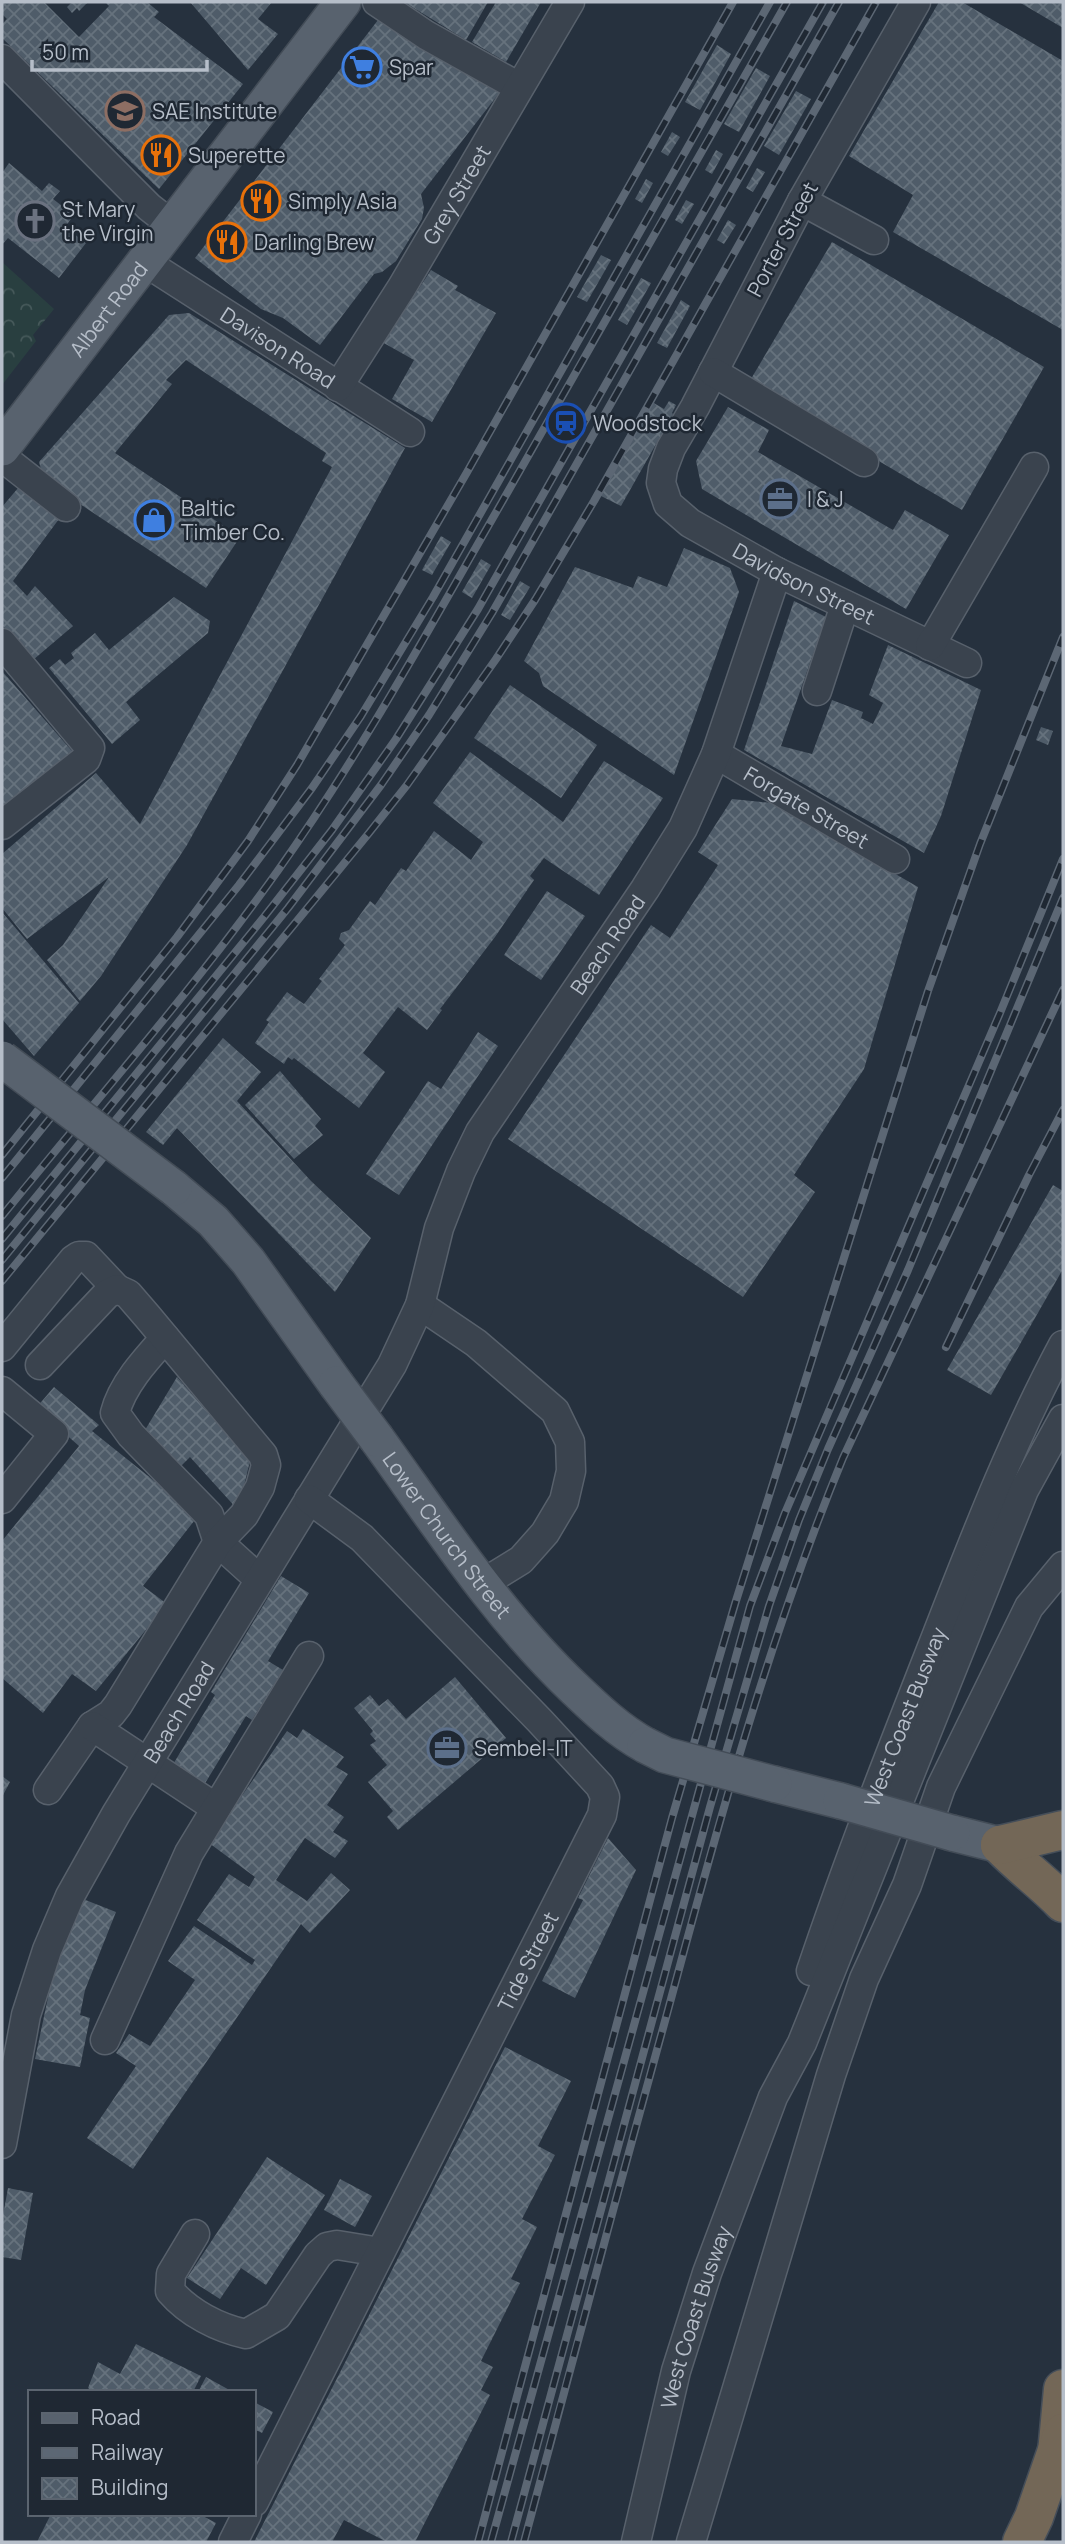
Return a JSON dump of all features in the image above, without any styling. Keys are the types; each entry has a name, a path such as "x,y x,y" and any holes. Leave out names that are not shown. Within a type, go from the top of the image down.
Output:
{"highway":[{"path":"1000,1845 1063,1830"},
{"path":"1000,1845 1063,1862"},
{"path":"1000,1845 1063,1903"},
{"path":"1022,2542 1034,2517 1060,2443 1063,2389"}],"main road":[{"name":"Albert Road","path":"2,447 343,2"},
{"name":"Lower Church Street","path":"2,1059 174,1188 213,1221 248,1261 512,1623 552,1667 613,1725 665,1755 1000,1845"}],"street":[{"path":"377,2 426,35 519,86"},
{"name":"Grey Street","path":"338,387 402,287 570,2"},
{"name":"Porter Street","path":"661,483 671,448 802,201 916,2"},
{"path":"5,68 149,207 172,225"},
{"path":"802,201 874,240"},
{"name":"Davison Road","path":"145,262 410,432"},
{"path":"713,372 864,462"},
{"path":"2,457 66,507"},
{"path":"930,646 1034,467"},
{"name":"Davidson Street","path":"661,483 668,504 690,523 777,572 967,663"},
{"name":"Beach Road","path":"2,2144 26,2015 47,1950 70,1896 148,1762 392,1365 420,1305 439,1228 461,1171 480,1132 645,889 682,828 716,754 777,572"},
{"path":"817,691 845,605"},
{"path":"2,643 87,742 90,752 86,759 3,825"},
{"name":"Forgate Street","path":"716,754 895,859"},
{"path":"2,1347 73,1260 86,1256 117,1289 128,1294 263,1455 266,1465 260,1487 244,1515 218,1542 118,1705 111,1714 92,1726 48,1790"},
{"path":"40,1365 107,1294 117,1289"},
{"path":"420,1305 476,1343 555,1411 570,1442 571,1471 565,1501 545,1533 520,1560 482,1584"},
{"path":"165,1338 142,1365 117,1402 115,1413 131,1435 209,1515 218,1542 259,1579"},
{"name":"West Coast Busway","path":"773,2097 784,2047 884,1769 974,1539 1044,1380 1063,1345"},
{"path":"2,1391 54,1434 7,1481"},
{"name":"West Coast Busway","path":"636,2542 676,2371 707,2273 773,2097 802,2043 1024,1490 1063,1419"},
{"name":"Tide Street","path":"256,2498 603,1815 605,1797 600,1786 540,1721 362,1538 309,1499"},
{"path":"691,2542 831,2075 864,1979 907,1885 941,1787 1029,1607 1063,1566"},
{"path":"105,2040 189,1853 309,1656"},
{"path":"92,1726 216,1808"},
{"path":"195,2234 171,2274 170,2291 182,2305 228,2330 246,2334 276,2316 318,2255 327,2247 337,2245 380,2252"},
{"path":"233,2542 246,2516"}],"green space":[{"path":"2,262 54,309 33,335 36,341 2,385"}],"building":[{"path":"2,2 44,2 79,37 109,6 105,2 147,2 159,12 154,17 243,84 159,189 2,38 2,24 7,19 2,14"},
{"path":"72,2 88,2 79,11 77,8 72,13 67,7"},
{"path":"190,2 272,2 258,19 278,34 248,70"},
{"path":"404,2 488,2 466,40"},
{"path":"496,2 541,2 506,62 472,42"},
{"path":"939,2 962,2 1063,61 1063,330 893,232 913,195 849,156"},
{"path":"1019,2 1063,2 1063,28"},
{"path":"378,20 500,92 421,194 424,208 422,219 396,261 382,272 374,274 320,345 283,318 261,309 195,258"},
{"path":"717,45 731,54 700,110 685,102"},
{"path":"756,68 770,76 739,132 724,124"},
{"path":"796,91 811,99 779,155 764,146"},
{"path":"672,132 680,137 668,156 661,152"},
{"path":"716,150 723,154 712,174 705,170"},
{"name":"St Mary the Virgin","path":"9,163 42,191 49,183 60,191 53,199 74,215 65,227 86,243 59,278 8,238 2,245 2,173"},
{"path":"757,168 765,172 753,192 746,188"},
{"path":"646,179 653,183 642,203 635,199"},
{"path":"686,200 694,204 682,224 675,220"},
{"path":"728,220 736,225 724,244 717,240"},
{"path":"832,242 1044,367 962,510 748,384"},
{"path":"601,255 611,260 587,302 577,297"},
{"path":"431,270 458,286 455,290 496,313 432,422 392,399 414,360 382,342 408,298 412,299"},
{"path":"641,278 651,283 627,325 618,320"},
{"path":"681,300 690,306 667,348 657,343"},
{"path":"189,313 405,448 187,845 101,976 80,1001 47,960 63,945 109,877 27,939 2,908 2,854 96,773 140,824 332,467 322,461 326,453 186,360 166,380 172,384 115,453 240,537 206,588 44,480 39,462 169,315"},
{"path":"669,401 676,405 673,414 621,506 599,495 652,402 664,409"},
{"name":"I & J","path":"728,407 769,430 758,452 893,530 905,510 949,535 906,609 702,489 696,461"},
{"path":"18,488 59,519 13,581 27,596 35,586 73,626 33,660 2,625 2,507"},
{"path":"441,536 451,542 432,575 422,570"},
{"path":"684,548 730,568 739,592 674,775 543,686 539,673 524,661 575,567 633,588 638,576 667,587"},
{"path":"481,559 491,565 472,598 462,592"},
{"path":"520,581 530,587 510,620 501,615"},
{"path":"174,597 210,621 208,633 126,702 140,720 112,744 49,668 60,659 65,665 74,658 71,653 95,633 109,650"},
{"path":"794,601 826,617 781,746 812,754 832,700 863,712 861,718 873,724 883,703 869,695 888,645 981,690 941,816 924,853 744,750"},
{"path":"2,671 72,751 2,808"},
{"path":"510,685 597,745 561,798 474,738"},
{"path":"1041,727 1053,731 1048,745 1036,740"},
{"path":"470,752 563,822 604,761 663,798 599,895 544,858 530,876 534,880 427,1030 398,1007 363,1053 385,1072 359,1108 294,1058 292,1060 288,1057 284,1064 255,1043 269,1022 266,1020 287,992 304,1004 345,945 339,939 341,933 349,930 370,901 375,905 401,868 406,871 434,831 471,860 483,842 433,803"},
{"path":"732,799 772,803 918,887 864,1069 794,1175 815,1192 743,1297 508,1139 651,925 670,938 718,865 698,852"},
{"path":"547,891 585,916 541,980 504,955"},
{"path":"2,912 79,1003 34,1056 2,1019"},
{"path":"478,1032 498,1046 399,1195 366,1174 428,1081 441,1089"},
{"path":"223,1038 261,1072 237,1101 311,1181 371,1238 335,1292 177,1128 163,1145 146,1132"},
{"path":"280,1071 321,1119 315,1126 323,1135 294,1159 245,1105"},
{"path":"1053,1185 1063,1191 1063,1269 991,1395 947,1370"},
{"path":"177,1377 250,1461 238,1510 190,1457 179,1468 145,1430"},
{"path":"54,1387 99,1425 92,1431 198,1516 143,1586 167,1604 96,1691 72,1674 43,1713 2,1678 2,1541 79,1446 36,1408"},
{"path":"281,1576 309,1593 268,1661 283,1670 252,1720 246,1716 204,1785 172,1766 215,1695 211,1692"},
{"path":"455,1677 506,1738 398,1830 387,1817 393,1811 368,1782 387,1765 370,1745 376,1741 370,1734 373,1731 354,1708 370,1695 379,1706 388,1699 406,1719"},
{"path":"303,1729 344,1757 336,1767 348,1774 327,1805 344,1817 333,1832 348,1841 335,1858 305,1838 276,1880 307,1901 331,1873 350,1890 310,1933 301,1924 133,2169 87,2138 136,2066 116,2053 129,2034 150,2046 195,1980 168,1961 194,1926 252,1965 255,1960 197,1920 229,1874 249,1887 255,1877 209,1843 287,1731 297,1738"},
{"path":"2,1776 10,1782 2,1797"},
{"path":"608,1838 636,1870 575,1998 542,1981 583,1900 578,1898"},
{"path":"83,1899 116,1912 85,1990 80,2015 90,2018 80,2067 35,2059 54,1969"},
{"path":"505,2047 571,2081 538,2146 555,2155 522,2219 537,2227 511,2279 520,2283 481,2361 493,2367 481,2390 490,2395 415,2542 387,2542 344,2520 332,2542 254,2542"},
{"path":"267,2157 325,2195 266,2285 241,2268 220,2299 187,2278"},
{"path":"340,2179 372,2196 355,2227 324,2210"},
{"path":"8,2188 33,2193 21,2260 2,2257 2,2221"},
{"path":"136,2344 201,2376 194,2390 88,2388 98,2362 120,2374"},
{"path":"206,2377 229,2390 199,2390"},
{"path":"256,2403 273,2412 262,2433 256,2430"},
{"path":"50,2516 203,2516 216,2523 206,2542 37,2542"}],"railway":[{"path":"2,1155 177,937 248,841 297,765 466,474 733,2"},
{"path":"2,1178 239,885 312,788 361,716 433,597 770,2"},
{"path":"2,1216 213,958 310,825 422,641 787,2"},
{"path":"2,1239 264,917 332,830 396,739 478,609 823,2"},
{"path":"2,1260 288,908 381,785 429,715 492,613 839,2"},
{"path":"2,1281 369,833 407,785 496,659 594,501 876,2"},
{"path":"478,2542 672,1818 735,1604 928,991 980,844 1063,637"},
{"path":"491,2542 750,1606 785,1513 1000,1013 1063,859"},
{"path":"511,2542 710,1807 769,1606 799,1520 828,1449 908,1270 1063,898"},
{"path":"524,2542 706,1870 791,1594 843,1458 1063,990"},
{"path":"946,1347 1063,1110"}],"place":[{"name":"Spar","path":"362,67"},
{"name":"SAE Institute","path":"125,111"},
{"name":"Superette","path":"161,155"},
{"name":"Simply Asia","path":"261,201"},
{"name":"St Mary the Virgin","path":"35,221"},
{"name":"Darling Brew","path":"227,242"},
{"name":"Woodstock","path":"566,423"},
{"name":"I & J","path":"780,499"},
{"name":"Baltic Timber Co.","path":"154,520"},
{"name":"Sembel-IT","path":"447,1748"}]}
